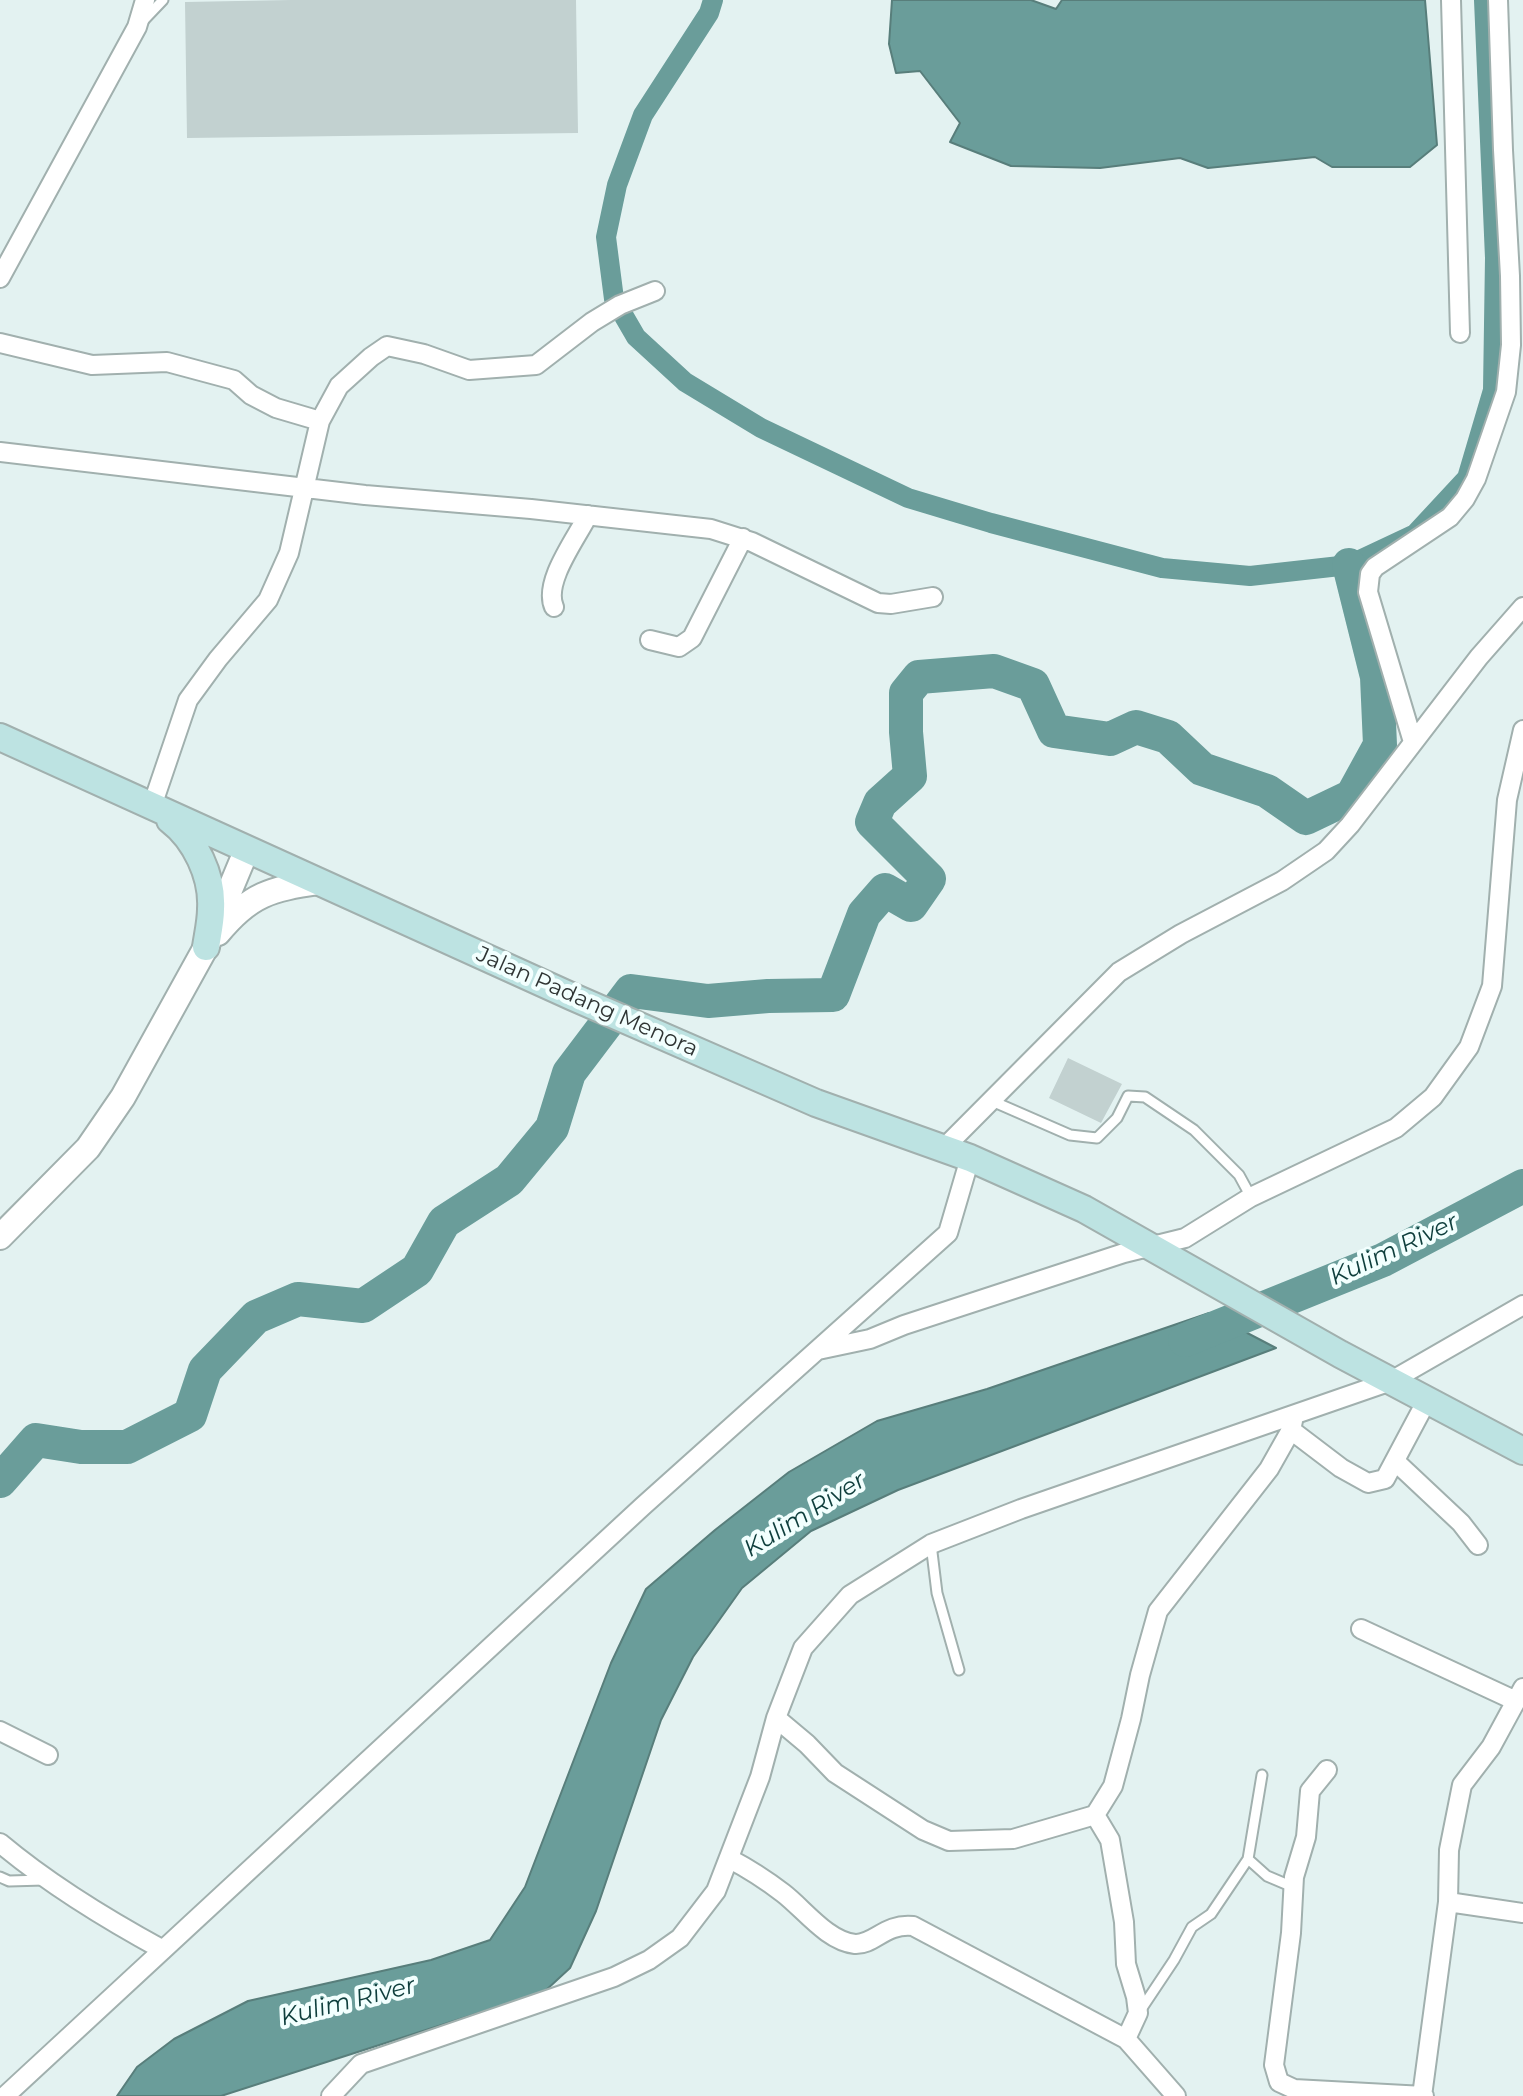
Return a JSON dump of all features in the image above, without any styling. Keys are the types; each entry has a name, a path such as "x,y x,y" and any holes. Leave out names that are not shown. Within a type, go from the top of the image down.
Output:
{"main road":[{"name":"Jalan Padang Menora","path":"0,737 573,997 816,1103 970,1158 1084,1209 1340,1354 1523,1451"},
{"path":"152,806 184,831 204,866 212,906 206,947"}],"street":[{"path":"0,278 137,27 145,0"},
{"path":"1451,0 1460,333"},
{"path":"1413,742 1368,592 1370,574 1375,567 1450,517 1465,499 1476,479 1506,392 1511,345 1510,276 1498,0"},
{"path":"152,806 188,700 268,600 289,553 320,421 339,386 387,346 424,354 469,370 536,365 592,322 620,305 655,291"},
{"path":"0,343 92,365 167,362 234,380 251,395 276,408 320,421"},
{"path":"0,452 711,529 743,538 878,603 891,604 933,597"},
{"path":"554,607 552,585 588,515"},
{"path":"650,640 679,647 692,638 743,538"},
{"path":"943,1149 1119,972 1181,934 1282,881 1326,851 1350,825 1479,657 1523,607"},
{"path":"817,1350 870,1339 904,1325 1146,1246 1185,1238 1251,1197 1396,1128 1433,1097 1469,1047 1492,986 1507,800 1523,730"},
{"path":"0,1237 88,1148 123,1097 206,947 247,849"},
{"path":"206,947 235,912 275,889 319,882"},
{"path":"5,2096 643,1506 948,1233 970,1158"},
{"path":"331,2096 361,2064 576,1992 649,1960 680,1938 716,1891 730,1859 760,1777 776,1718 803,1648 850,1595 931,1544 1021,1509 1292,1423 1391,1381 1518,1313"},
{"path":"1292,1423 1341,1468 1368,1483 1385,1479 1427,1400"},
{"path":"776,1718 835,1773 923,1830 949,1841 1013,1839 1095,1815 1113,1786 1158,1611 1269,1469 1292,1423"},
{"path":"1396,1462 1461,1523 1478,1545"},
{"path":"1327,1770 1310,1791 1306,1837 1293,1887 1291,1933 1274,2065 1279,2082 1294,2089 1423,2096 1448,1902 1449,1850 1462,1785 1491,1747 1520,1695 1361,1629"},
{"path":"0,1731 48,1755"},
{"path":"1095,1815 1110,1840 1124,1922 1126,1964 1136,1997 1138,2013 1126,2039"},
{"path":"0,1843 47,1880 163,1950"},
{"path":"730,1859 773,1886 834,1936 862,1944 900,1924 913,1926 1126,2039 1176,2096"},
{"path":"1448,1902 1523,1913"}],"lane":[{"path":"137,27 163,0"},
{"path":"992,1101 1070,1135 1097,1138 1117,1118 1128,1096 1145,1097 1194,1130 1239,1175 1251,1197"},
{"path":"931,1544 937,1593 959,1670"},
{"path":"1138,2013 1192,1927 1211,1914 1248,1859 1262,1775"},
{"path":"1248,1859 1267,1876 1293,1887"},
{"path":"0,1877 9,1881 47,1880"}],"water":[{"path":"892,0 1031,0 1056,9 1062,0 1425,0 1437,145 1410,167 1332,167 1315,157 1208,168 1180,158 1100,168 1011,166 950,142 960,123 920,71 896,73 889,44"},
{"path":"1209,1313 1276,1348 898,1490 811,1531 742,1588 693,1657 661,1720 596,1911 570,1968 544,1992 221,2096 117,2096 137,2067 174,2039 248,2001 431,1960 490,1940 525,1887 611,1663 646,1589 789,1472 877,1421 987,1389"}],"building":[{"path":"576,0 578,133 187,138 185,2"},
{"path":"1068,1058 1122,1084 1101,1123 1049,1098"}],"waterway":[{"path":"713,0 709,13 643,115 617,185 606,237 614,299 636,337 685,382 761,428 908,498 1162,568 1250,576 1349,565 1415,534 1467,478 1493,390 1495,258 1484,0"},
{"path":"0,1481 36,1440 81,1447 127,1447 190,1415 205,1370 256,1317 298,1299 363,1306 417,1270 444,1222 509,1180 552,1128 569,1073 631,991 708,1001 833,995 864,914 885,890 911,905 929,879 872,822 880,803 910,776 906,693 919,677 994,671 1033,685 1054,731 1110,739 1136,727 1168,737 1202,769 1267,791 1306,818 1352,796 1380,745 1377,677 1349,565"},
{"name":"Kulim River","path":"1185,1340 1383,1260 1523,1186"}]}
